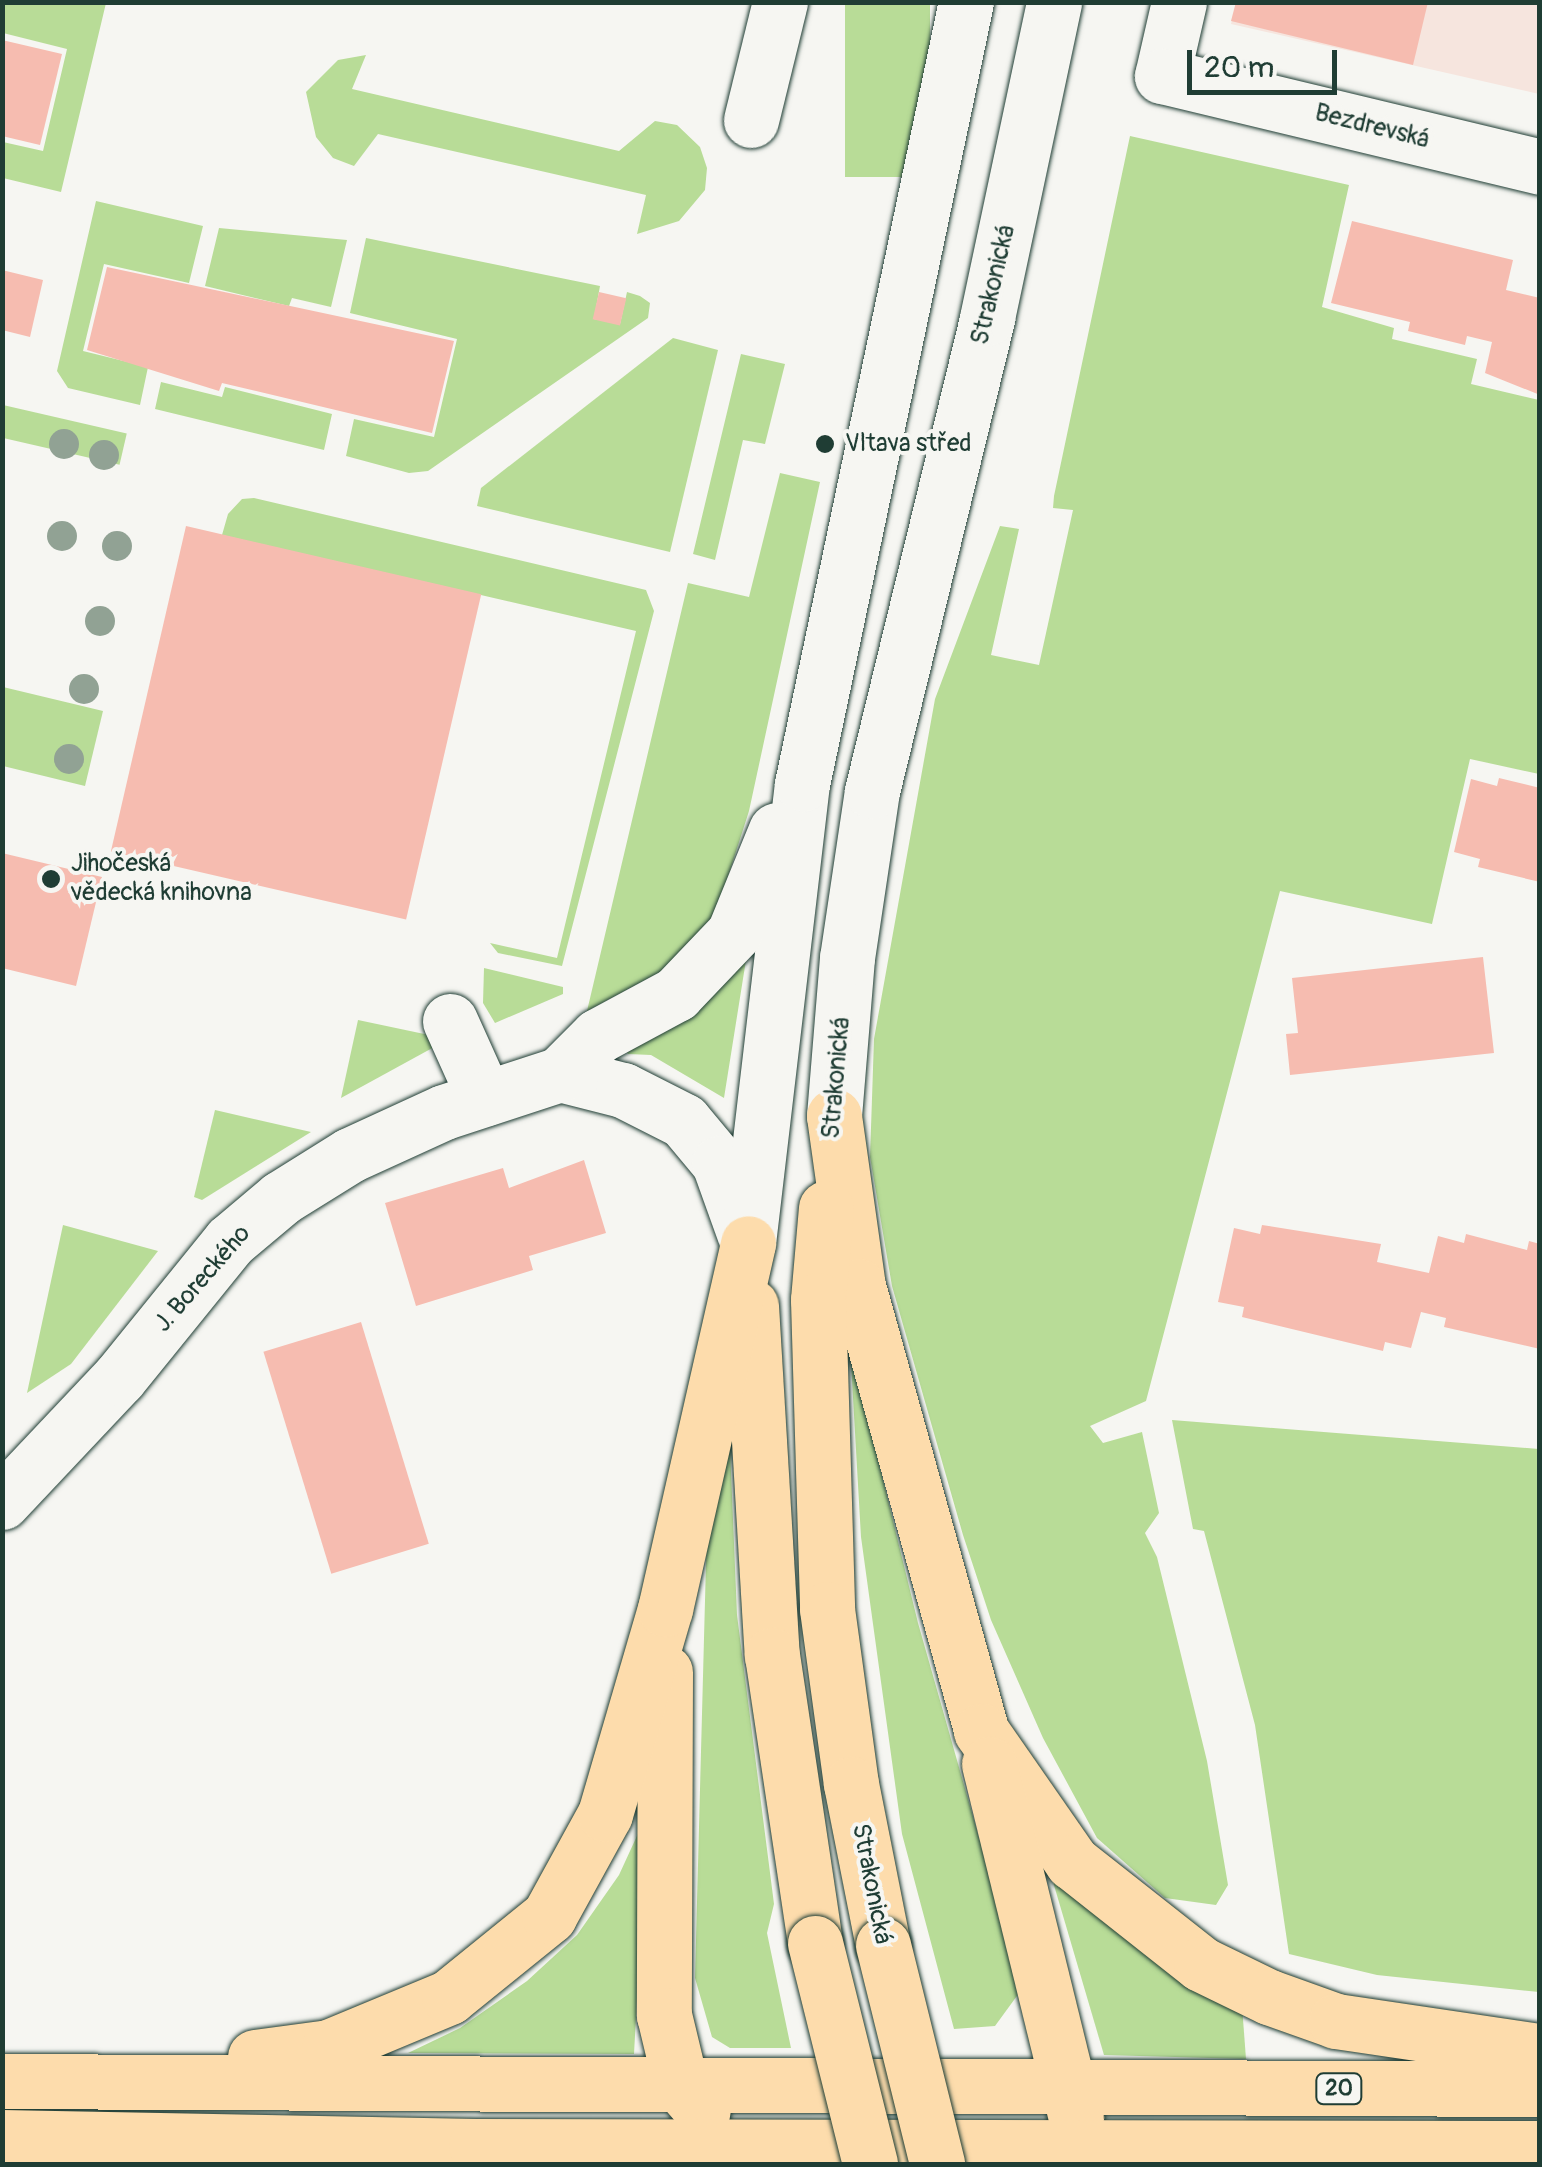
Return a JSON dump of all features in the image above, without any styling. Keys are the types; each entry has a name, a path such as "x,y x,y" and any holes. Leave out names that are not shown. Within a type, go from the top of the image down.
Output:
{"main road":[{"path":"834,1116 858,1286 981,1731 1085,2156"},
{"name":"Strakonická","path":"834,1116 818,1300 827,1609 851,1784 882,1944 938,2164"},
{"path":"94,2079 329,2047 449,1997 549,1916 605,1814 665,1609 748,1243"},
{"path":"748,1243 772,1656 815,1944 870,2164"},
{"path":"665,1609 664,2016 682,2086 732,2153"},
{"path":"981,1731 1072,1862 1202,1964 1336,2021 1540,2050"},
{"path":"2,2081 756,2087 732,2153"},
{"name":"20","path":"756,2087 1540,2089"},
{"path":"2,2137 732,2153 1085,2156 1540,2148"},
{"path":"2,2137 159,2164"}],"street":[{"path":"751,120 780,2"},
{"path":"748,1243 802,784 966,2"},
{"name":"Strakonická","path":"834,1116 847,958 872,791 987,318 1054,2"},
{"name":"Bezdrevská","path":"1179,2 1162,76 1540,167"},
{"name":"J. Boreckého","path":"10,1486 230,1241 281,1198 350,1155 485,1098 560,1074 598,1036 676,994 734,933 773,835 802,784"},
{"path":"450,1021 485,1098"},
{"path":"560,1074 623,1090 684,1121 718,1163 748,1243"}],"shaded area":[{"path":"1236,3 1539,3 1539,94 1231,24"}],"green space":[{"path":"3,2 106,3 61,192 3,178 3,142 43,151 67,49 3,33"},
{"path":"845,3 930,3 930,177 845,177"},
{"path":"366,55 352,89 619,151 655,121 677,125 700,147 707,168 705,190 679,221 637,234 646,195 378,134 354,166 333,158 316,137 306,92 338,60"},
{"path":"1130,136 1349,185 1322,307 1394,328 1392,339 1477,359 1471,384 1539,400 1539,774 1470,759 1432,924 1280,891 1146,1401 1090,1426 1103,1443 1142,1432 1159,1513 1145,1533 1157,1557 1207,1761 1228,1885 1216,1905 1165,1898 1097,1838 1043,1738 991,1620 963,1535 892,1286 870,1157 874,1039 935,699 1000,526 1019,529 991,655 1039,665 1073,510 1053,508 1054,496"},
{"path":"96,201 203,226 189,283 104,264 83,351 148,367 140,405 68,388 57,371"},
{"path":"219,228 347,240 331,307 292,298 289,306 205,286"},
{"path":"366,238 600,286 594,319 620,324 627,292 650,303 648,318 428,471 409,473 346,456 354,419 434,437 457,339 350,313"},
{"path":"673,338 718,350 670,552 477,506 481,488"},
{"path":"741,354 785,364 765,444 743,440 715,560 693,554"},
{"path":"161,382 222,397 225,387 332,414 324,450 155,409"},
{"path":"3,405 127,434 120,465 2,438"},
{"path":"780,473 820,482 749,811 715,917 681,961 587,1011 688,583 749,597"},
{"path":"254,498 646,590 654,611 562,966 498,953 490,943 557,958 636,631 222,535 228,514 242,499"},
{"path":"3,687 103,711 85,786 3,766"},
{"path":"746,960 724,1098 651,1055 628,1054 625,1049"},
{"path":"484,968 563,987 563,994 495,1023 483,1003"},
{"path":"358,1020 429,1035 436,1046 341,1098"},
{"path":"215,1110 311,1132 202,1200 194,1197"},
{"path":"63,1225 158,1251 71,1364 27,1393"},
{"path":"850,1345 918,1623 1022,1989 995,2026 954,2029 902,1834 861,1537"},
{"path":"728,1400 737,1615 774,1904 767,1933 791,2048 730,2048 712,2037 695,1978 707,1525"},
{"path":"1172,1420 1539,1449 1539,1992 1377,1975 1289,1954 1255,1725 1204,1531 1193,1529"},
{"path":"647,1814 634,2054 408,2053 460,2028 527,1981 577,1935 619,1875"},
{"path":"1046,1858 1242,2006 1246,2059 1104,2055"}],"building":[{"path":"1236,2 1428,2 1413,65 1231,21"},
{"path":"2,40 62,54 40,145 2,136"},
{"path":"1352,221 1513,260 1506,290 1540,298 1540,395 1485,373 1492,342 1467,336 1465,345 1408,331 1410,322 1331,303"},
{"path":"107,267 454,341 432,433 222,383 219,391 87,350"},
{"path":"2,270 43,280 30,337 2,330"},
{"path":"599,292 626,298 620,326 593,319"},
{"path":"186,526 481,594 406,920 111,851"},
{"path":"1499,778 1540,788 1540,882 1478,867 1480,859 1454,852 1471,779 1497,786"},
{"path":"2,853 102,877 76,986 2,968"},
{"path":"1483,957 1494,1053 1290,1075 1286,1034 1298,1033 1292,978"},
{"path":"584,1160 606,1233 529,1256 533,1270 416,1306 385,1203 503,1168 509,1188"},
{"path":"1262,1225 1381,1244 1377,1262 1429,1273 1438,1236 1464,1243 1466,1234 1527,1250 1529,1241 1540,1244 1540,1349 1444,1327 1446,1318 1421,1312 1411,1348 1385,1342 1383,1351 1242,1317 1244,1307 1218,1302 1234,1228 1260,1234"},
{"path":"361,1322 429,1544 331,1574 263,1352"}],"place":[{"name":"Vltava střed","path":"825,444"},
{"name":"Jihočeská vědecká knihovna","path":"51,879"}]}
